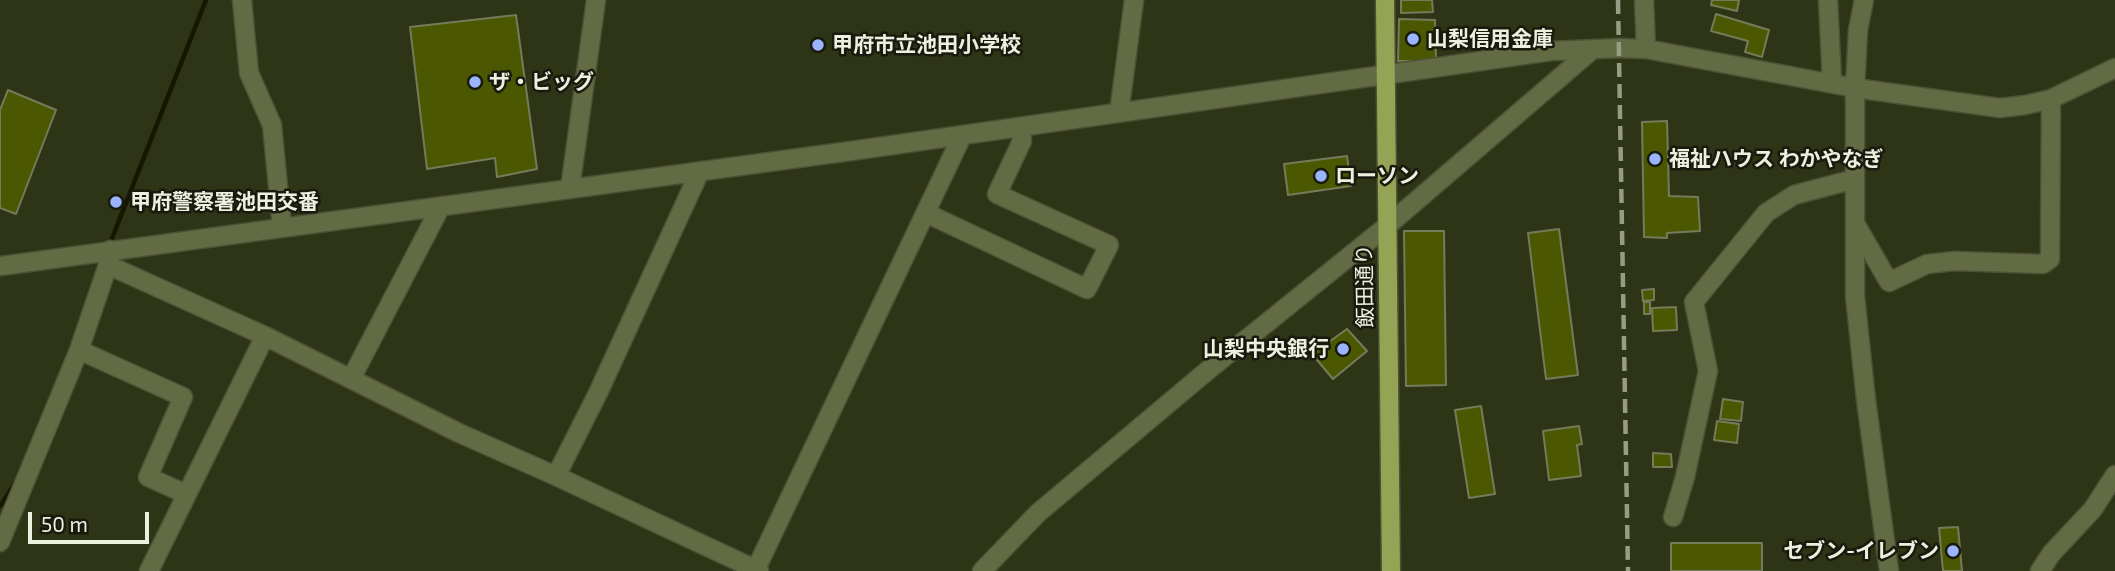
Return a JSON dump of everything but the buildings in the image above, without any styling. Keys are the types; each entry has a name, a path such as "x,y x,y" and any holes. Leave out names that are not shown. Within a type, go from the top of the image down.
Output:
{"main road":[{"name":"飯田通り","path":"1385,0 1391,571"}],"street":[{"path":"242,0 249,73 272,125 282,227"},
{"path":"570,189 596,0"},
{"path":"1119,113 1134,0"},
{"path":"1644,0 1646,49"},
{"path":"1828,0 1832,82"},
{"path":"1864,0 1858,30 1855,88 1855,296 1888,571"},
{"path":"982,571 1038,513 1207,371 1387,226 1593,49"},
{"path":"0,266 109,257 282,227 962,136 1551,51 1646,49 1855,88 2000,108 2051,99 2115,68"},
{"path":"1855,223 1889,282 1927,264 1955,261 2043,264 2050,259 2051,99"},
{"path":"926,213 1087,289 1109,245 997,194 1022,141 1021,127"},
{"path":"109,257 459,433 757,570 962,136"},
{"path":"556,476 700,171"},
{"path":"1673,517 1685,477 1708,371 1694,302 1766,214 1794,195 1855,179"},
{"path":"351,379 441,206"},
{"path":"0,542 79,350 109,257"},
{"path":"149,571 265,336"},
{"path":"79,350 183,397 148,477 186,494"},
{"path":"2040,571 2051,554 2093,509 2115,475"}],"waterway":[{"path":"109,246 206,0"},
{"path":"0,506 16,482"}],"railway":[{"path":"1618,0 1628,571"}],"place":[{"name":"山梨信用金庫","path":"1413,39"},
{"name":"甲府市立池田小学校","path":"818,45"},
{"name":"ザ・ビッグ","path":"475,82"},
{"name":"福祉ハウス わかやなぎ","path":"1655,159"},
{"name":"ローソン","path":"1321,176"},
{"name":"甲府警察署池田交番","path":"116,202"},
{"name":"山梨中央銀行","path":"1343,349"},
{"name":"セブン-イレブン","path":"1953,551"}]}
